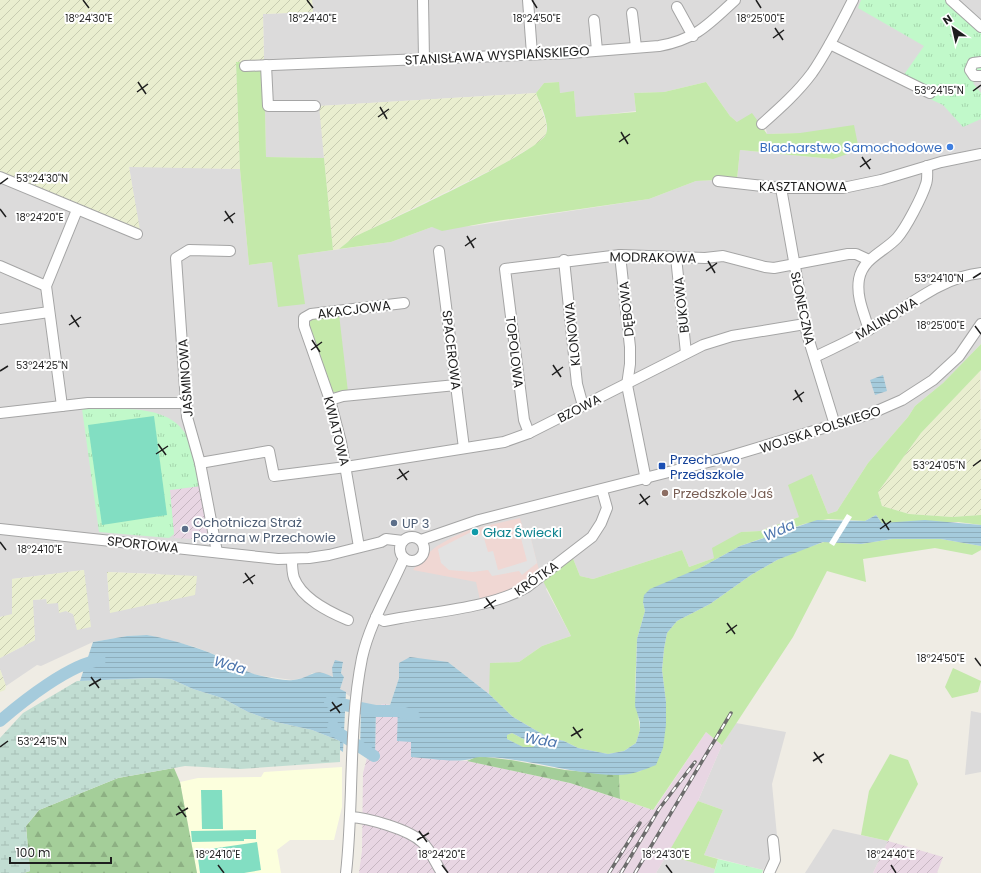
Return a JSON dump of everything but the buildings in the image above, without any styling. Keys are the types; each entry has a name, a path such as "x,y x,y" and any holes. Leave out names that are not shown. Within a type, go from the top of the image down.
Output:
{"street":[{"path":"423,0 424,59"},
{"path":"528,0 532,54"},
{"name":"STANISŁAWA WYSPIAŃSKIEGO","path":"245,66 532,54 670,44 693,36 735,0"},
{"path":"762,124 800,87 812,73 830,44 853,0"},
{"path":"951,0 981,27"},
{"path":"677,7 693,36"},
{"path":"632,12 636,47"},
{"path":"594,20 597,50"},
{"path":"830,44 930,93"},
{"path":"980,78 972,75 970,67 975,62 981,62"},
{"path":"266,65 268,106 315,106"},
{"name":"KASZTANOWA","path":"718,181 781,188 843,188 881,180 927,166 981,154"},
{"path":"869,330 858,295 860,275 869,260 890,245 904,229 926,184 927,166"},
{"path":"0,177 137,234"},
{"name":"SŁONECZNA","path":"781,188 805,324 836,425"},
{"path":"62,406 46,286 77,210"},
{"name":"JAŚMINOWA","path":"217,552 200,464 187,417 185,403 176,258 189,250 230,251"},
{"name":"SPACEROWA","path":"439,251 464,448"},
{"name":"MODRAKOWA","path":"505,269 564,260 620,255 705,258 723,256 765,268 774,268 848,254 856,254 869,260"},
{"name":"DĘBOWA","path":"620,255 626,304 630,364 627,385 646,480"},
{"name":"BUKOWA","path":"676,257 686,353"},
{"name":"KLONOWA","path":"564,260 577,384 583,406"},
{"path":"0,266 46,286"},
{"name":"TOPOLOWA","path":"505,269 524,420 528,434"},
{"name":"MALINOWA","path":"815,357 869,330 938,288 970,275 981,273"},
{"name":"AKACJOWA","path":"304,318 311,314 404,303"},
{"path":"0,319 49,312"},
{"name":"KWIATOWA","path":"304,318 304,326 330,400 342,442 359,547"},
{"name":"BZOWA","path":"200,464 268,451 274,476 346,467 504,442 528,434 627,385 686,353 703,346 732,336 805,324"},
{"name":"WOJSKA POLSKIEGO","path":"404,552 421,557 423,544 444,533 479,520 646,480 836,425 887,407 925,386 959,356 981,324"},
{"path":"630,364 636,370 646,374"},
{"path":"330,400 343,396 456,385"},
{"path":"0,413 88,403 185,403"},
{"name":"KRÓTKA","path":"376,617 384,621 500,599 518,593 595,533 607,508 602,490"},
{"name":"SPORTOWA","path":"0,529 292,559 328,555 381,542 404,552"},
{"path":"346,873 358,681 363,657 376,617 392,585 404,552 412,536 423,544"},
{"path":"292,559 293,577 299,589 320,606 348,620"},
{"path":"350,817 359,818 402,831 422,842 442,873"},
{"path":"769,873 775,860 773,840"}],"shaded area":[{"path":"0,0 312,0 313,12 263,14 264,61 236,62 240,169 129,167 140,230 0,174"},
{"path":"312,0 981,0 981,344 943,383 915,406 908,417 868,463 837,511 828,514 812,474 799,517 760,531 741,532 714,558 689,567 682,550 593,579 580,576 572,556 546,589 571,636 542,646 519,662 491,663 489,694 448,662 399,663 399,678 390,705 383,704 376,707 361,705 340,689 344,677 341,673 343,662 333,677 312,673 308,677 292,680 248,673 231,661 195,647 147,635 127,636 93,642 41,666 37,665 6,686 0,669 0,658 35,640 32,600 46,599 58,603 66,611 73,614 84,570 12,579 12,615 0,617 0,174 139,230 129,166 240,169 249,265 272,262 304,304 298,255 391,242 432,227 472,226 649,199 696,181 737,179 740,150 833,159 800,133 767,134 766,129 737,122 730,116 706,82 664,92 634,93 636,111 576,118 574,92 559,93 559,82 544,83 536,93 320,106 324,158 266,157 263,14 313,12","holes":["107,572 161,574 110,613"]},
{"path":"536,93 546,123 546,134 538,143 501,165 354,237 339,249 333,250 319,106"},
{"path":"980,371 981,515 952,517 909,514 882,506 878,492 921,433"},
{"path":"201,486 212,540 174,538 170,490"},
{"path":"520,518 525,536 530,535 540,574 520,588 480,600 476,582 413,570 420,560 437,546 453,537 469,530"},
{"path":"471,532 473,537 483,535 488,552 493,551 498,570 527,561 521,538 530,535 537,563 522,575 519,571 492,576 488,570 473,572 449,570 441,563 438,549"},
{"path":"84,570 91,627 77,630 73,614 66,611 59,613 58,603 47,604 46,599 33,600 35,640 0,658 0,617 12,614 12,579"},
{"path":"107,572 197,576 195,595 110,613"},
{"path":"0,669 6,686 5,690 0,692"},
{"path":"383,704 398,706 398,711 411,742 411,757 467,761 570,783 653,810 655,808 661,812 624,873 359,873 362,851 363,773 367,758 375,758 376,707"},
{"path":"971,711 981,713 981,772 965,775"},
{"path":"736,723 786,732 772,784 778,846 763,870 704,855 723,810 698,801 722,745"},
{"path":"706,732 722,745 694,810 656,873 624,873 661,812 655,808"},
{"path":"342,767 342,807 334,840 290,840 277,850 281,873 197,873 180,782 198,778 261,777 264,772"},
{"path":"833,829 888,841 873,873 805,873"},
{"path":"888,841 943,857 937,873 873,873"},
{"path":"667,855 715,869 714,873 656,873"}],"green space":[{"path":"861,0 945,0 981,33 981,79 973,83 981,93 981,119 963,127 943,105 930,99 934,92 903,76 924,46 858,8"},
{"path":"264,61 266,157 324,158 333,250 298,255 305,304 278,307 272,262 249,265 240,169 236,62"},
{"path":"559,82 560,93 574,91 576,117 636,112 634,93 664,92 706,82 730,116 737,122 752,113 767,134 800,133 854,125 859,150 833,159 740,150 737,179 696,181 649,199 490,222 442,231 432,227 391,242 339,249 354,237 458,188 517,156 537,143 546,134 547,124 536,93 544,83"},
{"path":"339,314 348,392 336,393 332,391 308,324 313,318"},
{"path":"981,344 981,370 921,433 878,492 882,506 909,514 952,517 981,515 981,525 958,522 882,523 876,515 865,521 828,519 804,524 740,546 671,582 643,602 645,611 637,639 635,690 640,730 636,743 624,751 608,754 578,748 564,741 549,738 513,717 489,694 490,663 519,662 542,646 571,636 542,579 572,556 580,576 593,579 682,550 689,567 714,558 712,548 741,532 760,531 799,517 788,485 812,474 828,514 837,511 868,463 908,417 915,406 943,383"},
{"path":"82,409 123,409 152,412 165,416 176,423 185,433 192,451 201,486 170,490 174,534 169,538 99,532"},
{"path":"154,416 167,515 102,525 88,425"},
{"path":"892,539 941,539 981,546 981,550 972,555 935,548 863,559 866,582 827,571 793,637 722,745 706,732 653,810 620,799 619,775 641,771 666,702 662,670 664,649 667,633 677,621 710,604 751,575 777,560 803,549 824,542 861,544"},
{"path":"953,668 981,681 978,692 952,698 945,687"},
{"path":"151,678 171,679 193,689 222,698 248,712 276,722 312,730 340,741 340,762 240,769 185,766 118,778 39,810 26,826 30,871 24,873 0,873 0,738 23,713 77,681"},
{"path":"512,733 533,744 534,747 522,747 507,739 507,735"},
{"path":"890,754 908,760 918,784 888,841 861,835 869,791"},
{"path":"478,756 511,760 565,770 619,775 620,799 570,783 467,761"},
{"path":"174,768 180,782 197,873 24,873 30,871 26,826 39,810 118,778"},
{"path":"201,790 222,790 223,829 202,829"},
{"path":"698,801 723,810 704,855 718,859 715,869 667,855"},
{"path":"256,830 256,839 244,839 244,841 192,842 191,831"},
{"path":"257,842 261,870 244,873 200,873 197,851"},
{"path":"718,859 763,870 762,873 714,873"}],"water":[{"path":"883,375 887,391 875,395 870,380"},
{"path":"876,515 882,523 925,520 981,525 981,546 941,539 892,539 861,544 823,542 777,560 751,575 710,604 677,621 667,633 664,649 662,670 666,702 666,725 663,748 656,765 633,773 618,775 584,772 497,758 478,757 467,760 438,760 411,757 411,742 397,741 398,706 390,705 399,678 399,663 410,657 448,662 489,694 513,717 549,738 564,741 578,748 608,754 624,751 636,743 640,730 640,722 635,706 637,639 645,611 643,602 644,595 650,589 702,567 740,546 817,520 865,521","holes":["512,733 533,744 534,747 523,747 507,739 507,735"]},
{"path":"147,635 168,639 199,649 234,663 248,672 282,680 300,679 316,673 326,674 333,677 332,668 335,660 343,662 341,673 344,677 340,689 346,692 343,752 340,750 340,741 312,730 276,722 248,712 222,698 193,689 171,679 151,678 80,681 93,642 127,636"},
{"path":"361,705 376,707 375,758 367,758 360,753"}],"pier":[{"path":"847,514 852,517 834,546 829,543"}],"waterway":[{"name":"Wda","path":"0,721 47,684 75,668 100,660"},
{"name":"Wda","path":"330,702 375,711 398,711 414,716"},
{"path":"333,726 337,732 374,756"}],"railway":[{"path":"635,873 731,713"},
{"path":"621,873 659,809 695,762"},
{"path":"609,873 640,823"}],"place":[{"name":"Blacharstwo Samochodowe","path":"950,147"},
{"name":"Przechowo Przedszkole","path":"662,466"},
{"name":"Przedszkole Jaś","path":"665,493"},
{"name":"UP 3","path":"394,523"},
{"name":"Ochotnicza Straż Pożarna w Przechowie","path":"185,529"},
{"name":"Głaz Świecki","path":"475,532"}]}
